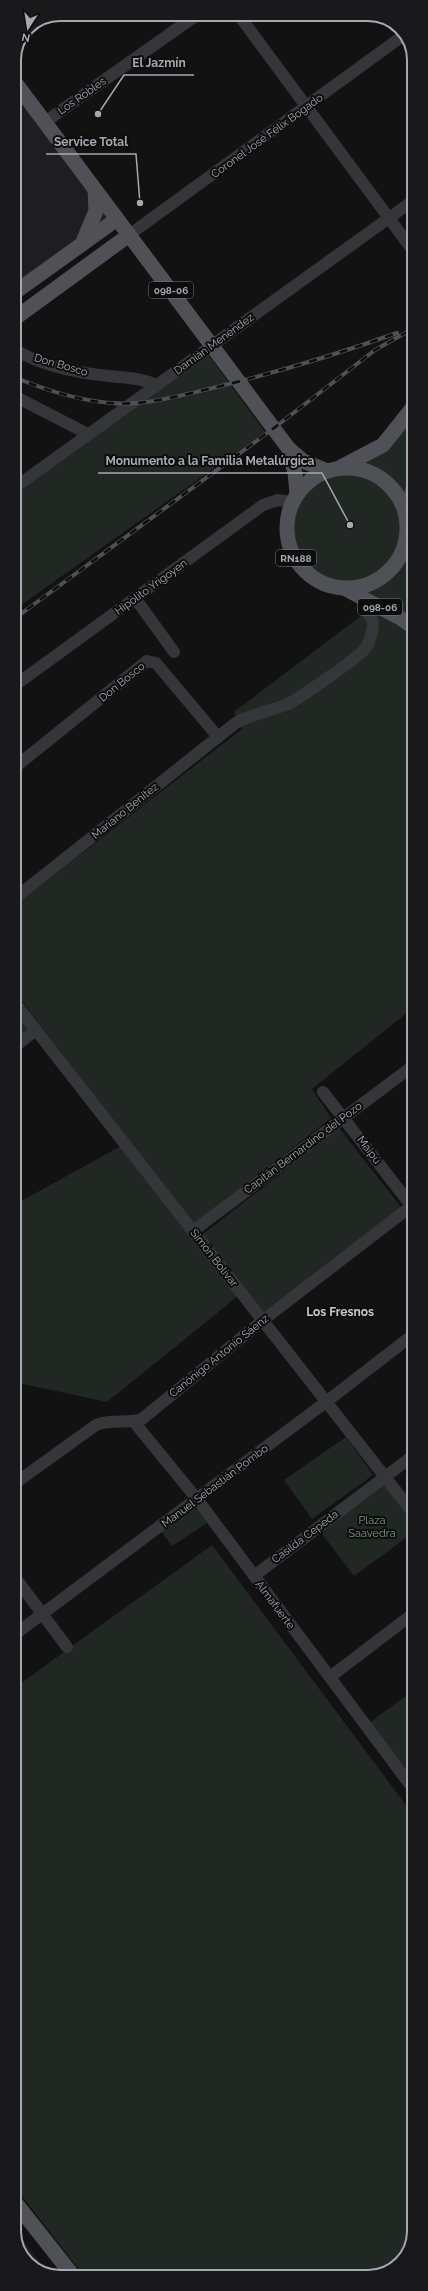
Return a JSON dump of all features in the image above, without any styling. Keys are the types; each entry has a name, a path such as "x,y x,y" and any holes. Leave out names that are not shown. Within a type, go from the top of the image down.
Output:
{"main road":[{"path":"21,90 129,235 21,314"},
{"path":"83,244 96,211 95,190"},
{"path":"21,288 117,219"},
{"name":"098-06","path":"129,235 212,345"},
{"path":"212,345 289,449 303,461 332,470"},
{"path":"295,497 306,484 383,444 392,436 407,416"},
{"path":"289,449 295,473 295,497"},
{"name":"RN188","path":"332,470 356,468 374,474 384,481 400,500 406,518"},
{"name":"RN188","path":"295,497 287,518 287,535 291,551 300,566 312,577 328,584 344,588 359,587 385,575 402,552 406,538 407,514"},
{"name":"098-06","path":"344,588 368,600 407,624"},
{"path":"21,2210 68,2270"}],"street":[{"name":"Los Robles","path":"45,122 188,21"},
{"path":"243,21 407,242"},
{"name":"Coronel José Félix Bogado","path":"129,235 400,38"},
{"name":"Damián Menéndez","path":"21,483 407,205"},
{"name":"Don Bosco","path":"21,352 43,362 84,373 139,378 157,385"},
{"path":"21,400 88,434"},
{"name":"Hipólito Yrigoyen","path":"21,681 263,505 278,500 295,497"},
{"path":"135,598 174,652"},
{"name":"Mariano Benítez","path":"21,893 237,722 249,716 289,703 363,651 370,640 374,625 372,618 365,611 365,605 368,600"},
{"name":"Don Bosco","path":"21,762 147,661 156,663 218,737"},
{"name":"Simón Bolívar","path":"21,1011 407,1505"},
{"path":"21,1042 36,1030"},
{"name":"Capitán Bernardino del Pozo","path":"192,1231 407,1070"},
{"name":"Maipú","path":"324,1092 407,1198"},
{"name":"Canónigo Antonio Sáenz","path":"134,1422 142,1419 263,1320 407,1211"},
{"name":"Manuel Sebastián Pombo","path":"21,1630 326,1402 407,1339"},
{"path":"21,1479 96,1425 105,1422 134,1422"},
{"name":"Almafuerte","path":"134,1422 197,1499 330,1677 407,1777"},
{"name":"Casilda Cepeda","path":"254,1576 407,1460"},
{"path":"21,1585 67,1647"},
{"path":"330,1677 407,1618"}],"shaded area":[{"path":"21,90 117,219 21,288"},
{"path":"21,2238 43,2266 32,2259 23,2244"}],"green space":[{"path":"207,353 265,432 21,605 21,489"},
{"path":"407,423 407,497 383,476 362,467 353,465"},
{"path":"347,473 358,474 368,478 386,489 397,507 401,517 401,539 397,549 386,567 368,578 358,582 347,583 336,582 326,578 308,567 297,549 293,539 292,528 293,517 297,507 308,489 326,478 336,474"},
{"path":"406,552 407,619 362,592 376,584 397,565"},
{"path":"370,609 389,619 407,633 407,1013 312,1089 331,1118 193,1225 21,1000 21,901 242,729 235,719 235,711"},
{"path":"21,1017 29,1028 21,1034"},
{"path":"339,1128 401,1207 262,1313 202,1235"},
{"path":"121,1146 238,1296 107,1402 21,1384 21,1201"},
{"path":"346,1437 373,1475 312,1519 284,1480"},
{"name":"Plaza Saavedra","path":"384,1482 407,1513 407,1537 354,1576 319,1530"},
{"path":"188,1510 198,1510 207,1523 172,1546 161,1531"},
{"path":"212,1545 407,1807 407,2231 405,2244 402,2251 388,2265 373,2270 80,2270 21,2195 21,1683"},
{"path":"407,1695 407,1768 405,1768 369,1723"}],"railway":[{"path":"21,614 274,428 375,350 407,332"},
{"path":"21,380 49,390 85,400 123,404 137,403 164,399 263,375 397,333"}],"place":[{"name":"El Jazmín","path":"98,114"},
{"name":"Service Total","path":"140,203"},
{"name":"Monumento a la Familia Metalúrgica","path":"350,525"}],"district":[{"name":"Los Fresnos","path":"340,1312"}]}
